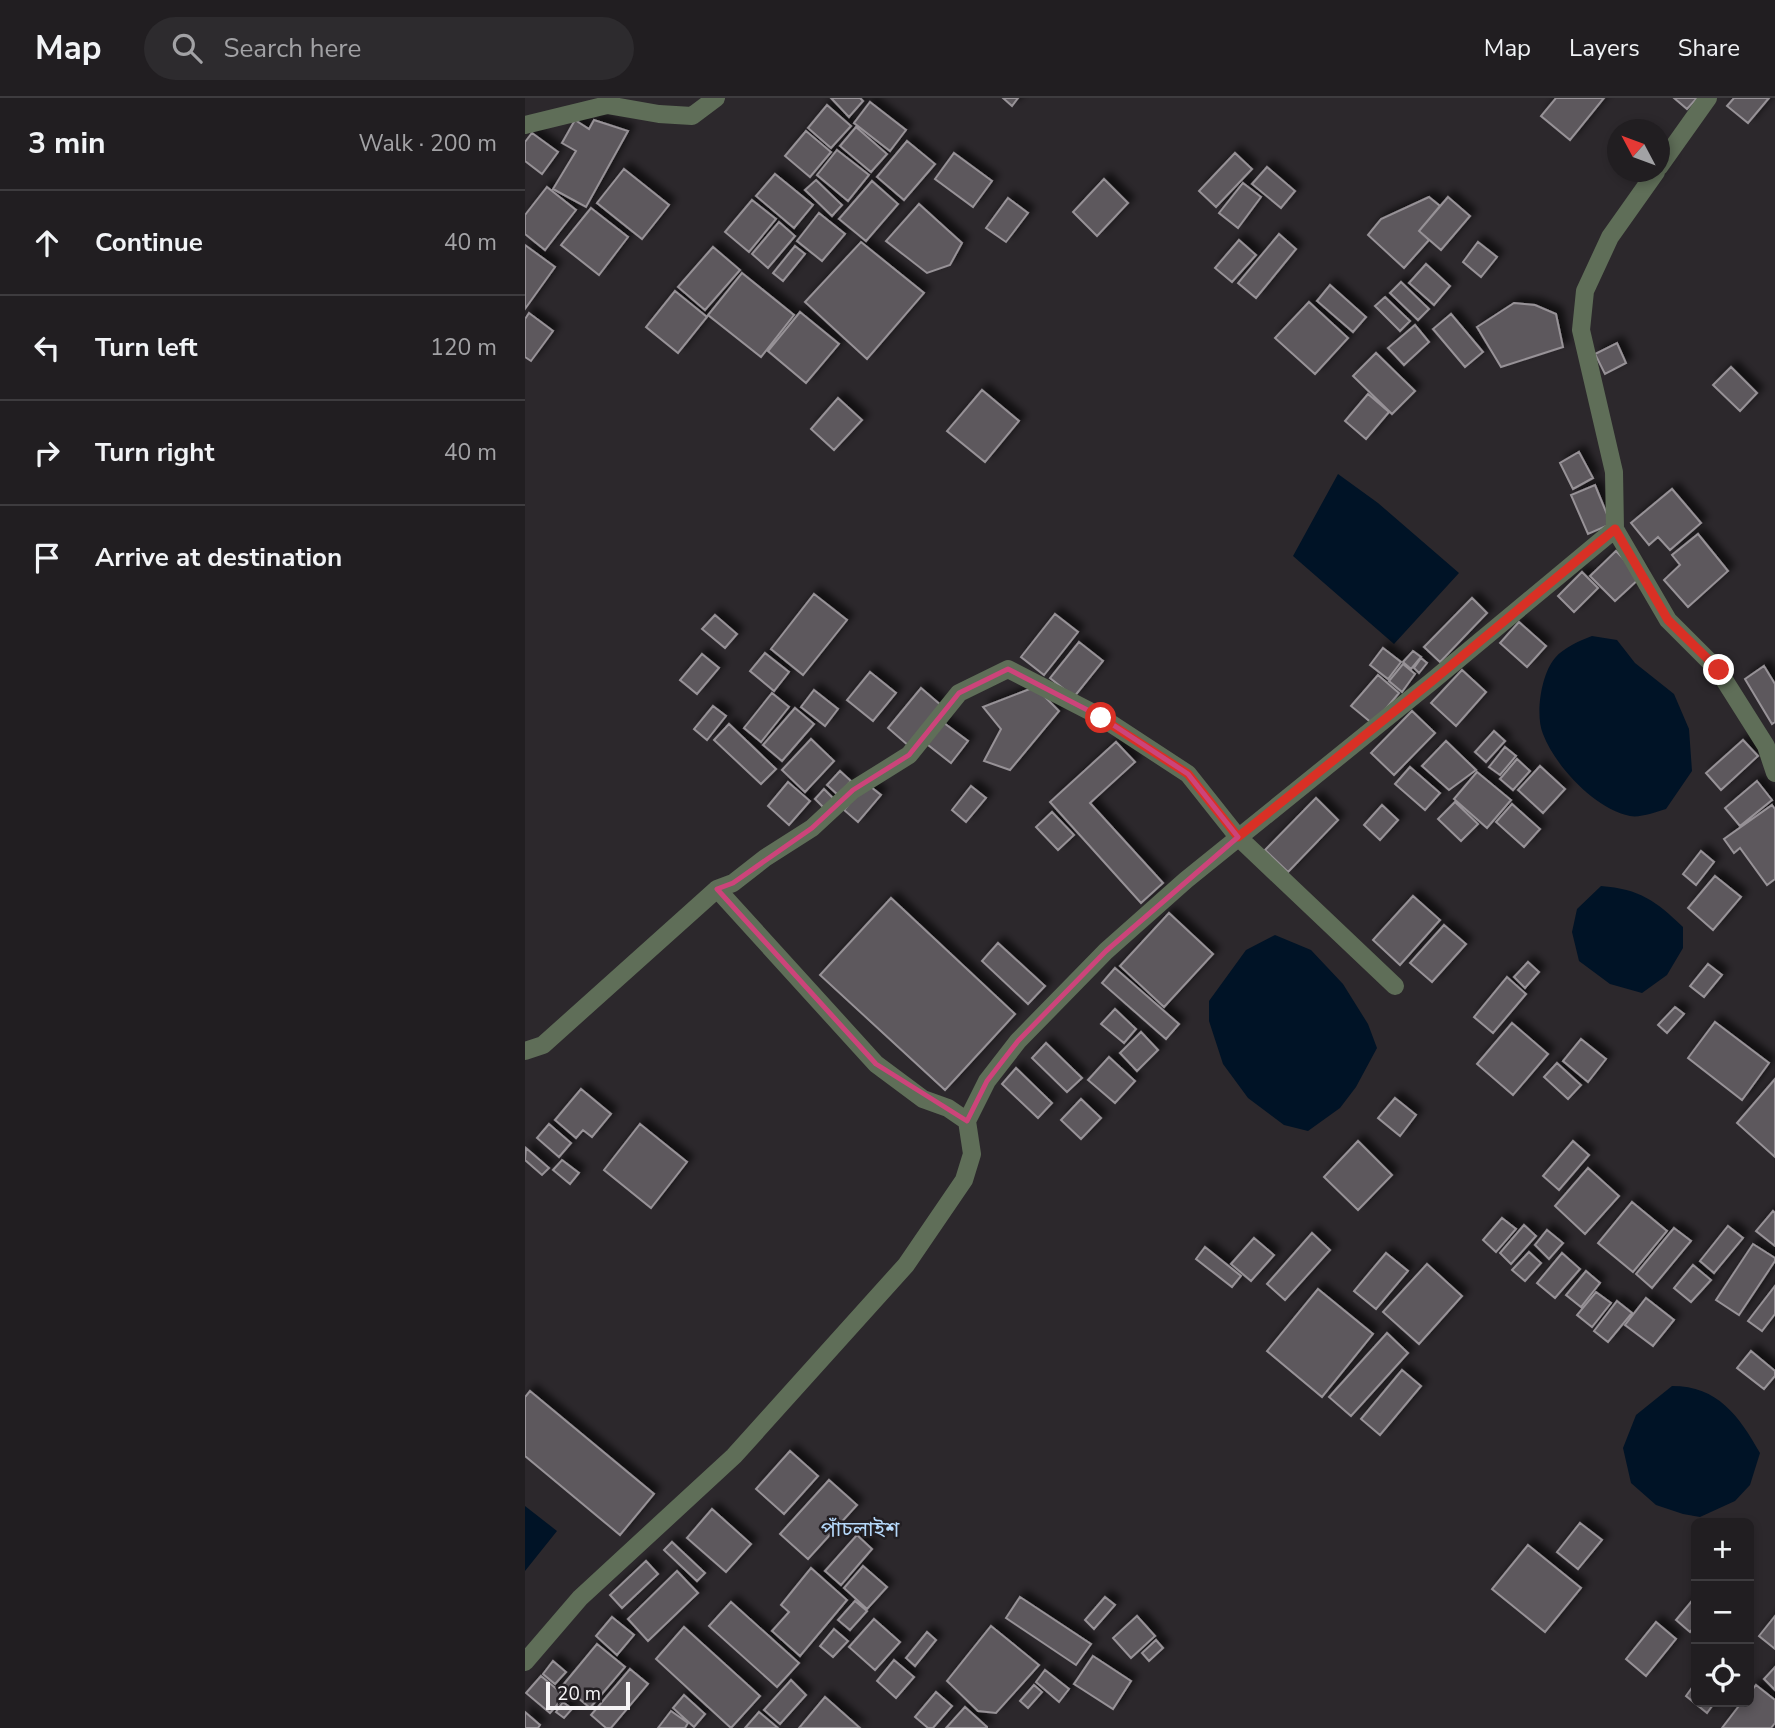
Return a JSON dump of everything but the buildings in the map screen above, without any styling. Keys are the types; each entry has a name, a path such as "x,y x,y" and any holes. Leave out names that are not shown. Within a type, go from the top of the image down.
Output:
{"street":[{"path":"525,125 607,104 659,114 692,116 716,98"},
{"path":"1670,153 1708,98"},
{"path":"1649,182 1610,237 1585,291 1581,330 1614,472 1615,529 1668,620 1719,670 1766,746 1775,773"},
{"path":"525,1662 580,1598 734,1456 906,1265 964,1180 972,1154 967,1121 987,1081 1019,1041 1106,951 1238,837 1615,529"},
{"path":"525,1051 543,1045 717,889 733,883 765,858 812,828 853,790 909,755 959,693 1008,669 1101,718 1188,774 1238,837 1395,986"},
{"path":"717,889 876,1064 923,1098 948,1108 967,1121"}],"highlighted area":[{"path":"1008,669 1101,717 1188,774 1238,837 1106,951 1018,1041 987,1081 967,1121 876,1064 717,889 733,883 812,828 853,790 909,755 959,693"}],"water":[{"path":"1338,474 1378,503 1459,573 1394,644 1293,556"},
{"path":"1592,636 1617,640 1635,663 1674,694 1689,729 1692,771 1666,809 1630,816 1603,805 1567,772 1543,734 1540,706 1543,684 1550,665 1563,651"},
{"path":"1601,886 1637,893 1664,910 1683,927 1683,948 1667,975 1642,993 1610,984 1579,961 1572,932 1577,909"},
{"path":"1275,935 1311,950 1343,984 1368,1024 1377,1048 1356,1087 1340,1108 1308,1131 1284,1125 1248,1098 1223,1064 1209,1021 1209,1001 1246,950"},
{"path":"1672,1386 1688,1387 1715,1397 1744,1427 1760,1453 1750,1485 1735,1501 1700,1517 1656,1505 1631,1483 1623,1448 1636,1415"},
{"path":"525,1506 557,1531 525,1571"}],"district":[{"name":"পাঁচলাইশ","path":"860,1529"}],"route":[{"path":"1101,718 1188,774 1238,837 1615,529 1668,620 1719,670"}]}
